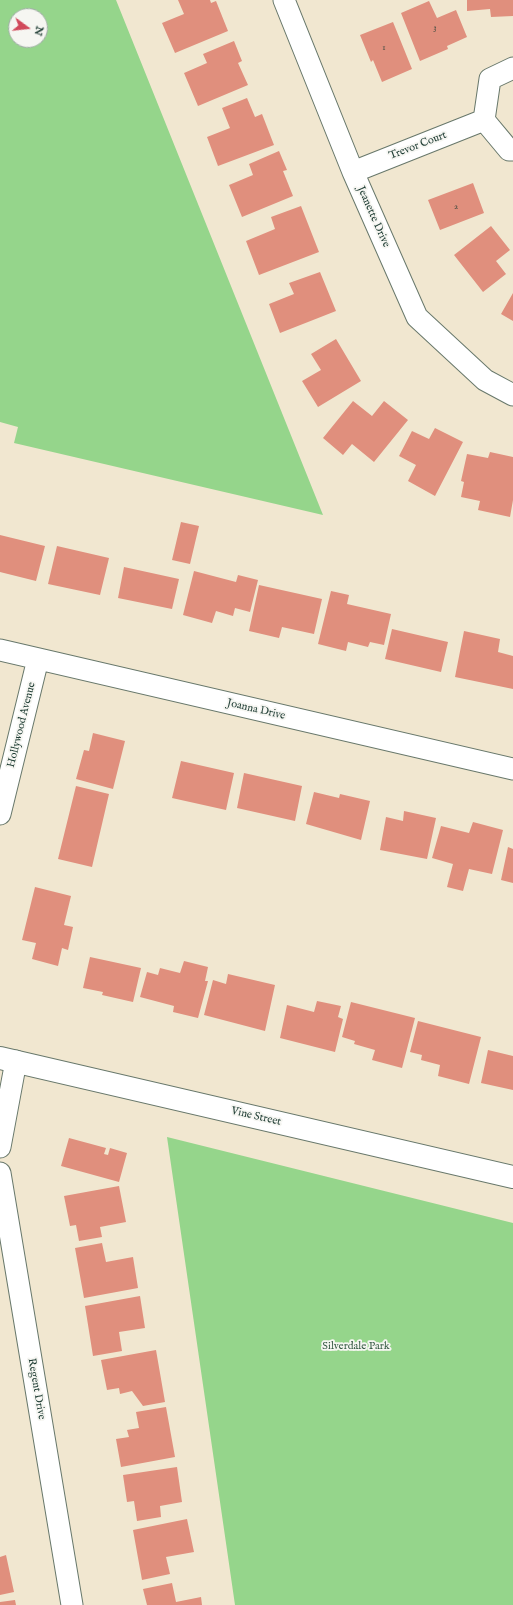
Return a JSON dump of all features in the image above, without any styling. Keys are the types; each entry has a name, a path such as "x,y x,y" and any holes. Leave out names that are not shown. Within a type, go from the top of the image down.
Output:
{"street":[{"name":"Jeanette Drive","path":"284,0 353,172 417,317 485,380 513,395"},
{"path":"513,68 490,80 484,120 509,150 513,150"},
{"name":"Trevor Court","path":"353,172 484,120"},
{"name":"Joanna Drive","path":"0,650 513,769"},
{"name":"Hollywood Avenue","path":"0,814 38,659"},
{"path":"0,1147 8,1059"},
{"name":"Vine Street","path":"8,1059 513,1177"},
{"name":"Regent Drive","path":"0,1173 72,1605"}],"green space":[{"path":"0,0 116,0 323,515 14,443 18,427 0,422"},
{"name":"Silverdale Park","path":"167,1137 513,1223 513,1605 235,1605"}],"building":[{"path":"178,0 210,0 211,3 216,1 228,31 175,53 162,23 184,14"},
{"path":"467,0 513,0 513,16 491,17 490,9 467,11"},
{"path":"429,1 437,18 456,10 467,37 447,46 448,49 420,61 401,13"},
{"path":"393,22 412,69 382,82 373,60 371,62 360,35"},
{"path":"234,41 242,61 238,63 248,85 198,106 184,73 207,63 203,54"},
{"path":"247,98 255,117 262,114 274,145 218,166 207,137 230,128 222,108"},
{"path":"279,151 287,170 283,171 293,196 242,217 229,185 253,175 249,164"},
{"path":"473,183 484,213 440,230 428,200"},
{"path":"301,206 319,252 259,275 246,241 275,229 271,217"},
{"path":"491,226 510,250 496,261 506,274 483,292 454,255"},
{"path":"320,272 336,311 280,333 269,304 294,294 289,283"},
{"path":"513,293 513,321 501,314"},
{"path":"336,339 361,381 318,407 302,381 321,370 311,354"},
{"path":"353,401 372,416 384,401 408,420 374,462 352,444 343,455 323,438"},
{"path":"435,428 463,442 435,496 408,481 416,465 399,456 412,431 429,439"},
{"path":"490,452 513,457 513,500 510,517 478,510 480,501 461,497 464,482 461,481 467,454 488,458"},
{"path":"181,522 199,526 190,564 172,560"},
{"path":"0,535 45,546 36,581 0,572"},
{"path":"57,546 109,558 100,595 48,584"},
{"path":"124,567 179,579 172,609 118,598"},
{"path":"194,571 236,582 238,575 258,580 250,612 235,608 233,616 216,611 212,623 183,615"},
{"path":"259,585 322,599 314,634 282,627 279,638 249,631"},
{"path":"331,591 349,595 347,604 391,614 384,645 370,642 368,647 348,642 346,651 318,644"},
{"path":"392,629 448,642 441,672 385,659"},
{"path":"464,631 500,639 498,652 513,656 513,689 455,677"},
{"path":"93,733 125,741 113,789 76,779 84,750 89,751"},
{"path":"181,761 234,773 226,810 172,798"},
{"path":"244,773 302,786 295,821 237,808"},
{"path":"76,786 109,794 92,867 58,859"},
{"path":"314,792 339,798 340,794 370,801 361,840 306,824"},
{"path":"404,811 436,818 427,859 380,850 386,817 403,821"},
{"path":"473,822 503,830 492,874 469,869 463,891 447,887 453,864 432,858 441,826 469,833"},
{"path":"508,847 513,849 513,883 501,880"},
{"path":"35,887 71,896 64,925 73,927 68,950 62,948 58,966 32,959 36,943 22,940"},
{"path":"90,957 141,968 133,1002 102,995 103,992 83,988"},
{"path":"184,961 208,967 205,981 208,981 198,1018 173,1012 174,1006 140,997 147,972 158,975 160,968 180,973"},
{"path":"228,974 275,985 265,1031 204,1015 213,980 226,984"},
{"path":"317,1001 341,1006 338,1017 343,1019 335,1052 280,1038 287,1005 314,1012"},
{"path":"351,1002 415,1018 402,1068 372,1060 375,1050 354,1044 355,1041 342,1037"},
{"path":"418,1021 481,1037 469,1084 438,1076 440,1065 421,1060 422,1055 410,1052"},
{"path":"488,1050 513,1056 513,1090 481,1083"},
{"path":"69,1138 106,1148 104,1154 108,1155 110,1148 127,1153 119,1182 61,1166"},
{"path":"119,1186 126,1222 100,1227 102,1237 79,1241 76,1225 70,1226 64,1196"},
{"path":"102,1243 106,1262 133,1257 138,1288 84,1298 75,1248"},
{"path":"140,1296 145,1328 119,1332 122,1351 93,1356 85,1306"},
{"path":"156,1350 165,1402 143,1406 132,1391 120,1394 119,1388 107,1390 101,1360"},
{"path":"166,1407 175,1457 121,1467 116,1439 129,1437 127,1430 139,1428 136,1412"},
{"path":"177,1467 182,1502 160,1506 161,1517 137,1521 134,1501 127,1502 123,1475"},
{"path":"187,1519 194,1552 166,1557 170,1574 142,1580 133,1530"},
{"path":"6,1555 14,1592 0,1595 0,1557"},
{"path":"172,1583 176,1602 201,1597 202,1605 147,1605 143,1589"},
{"path":"15,1600 16,1605 0,1605 0,1602"}]}
